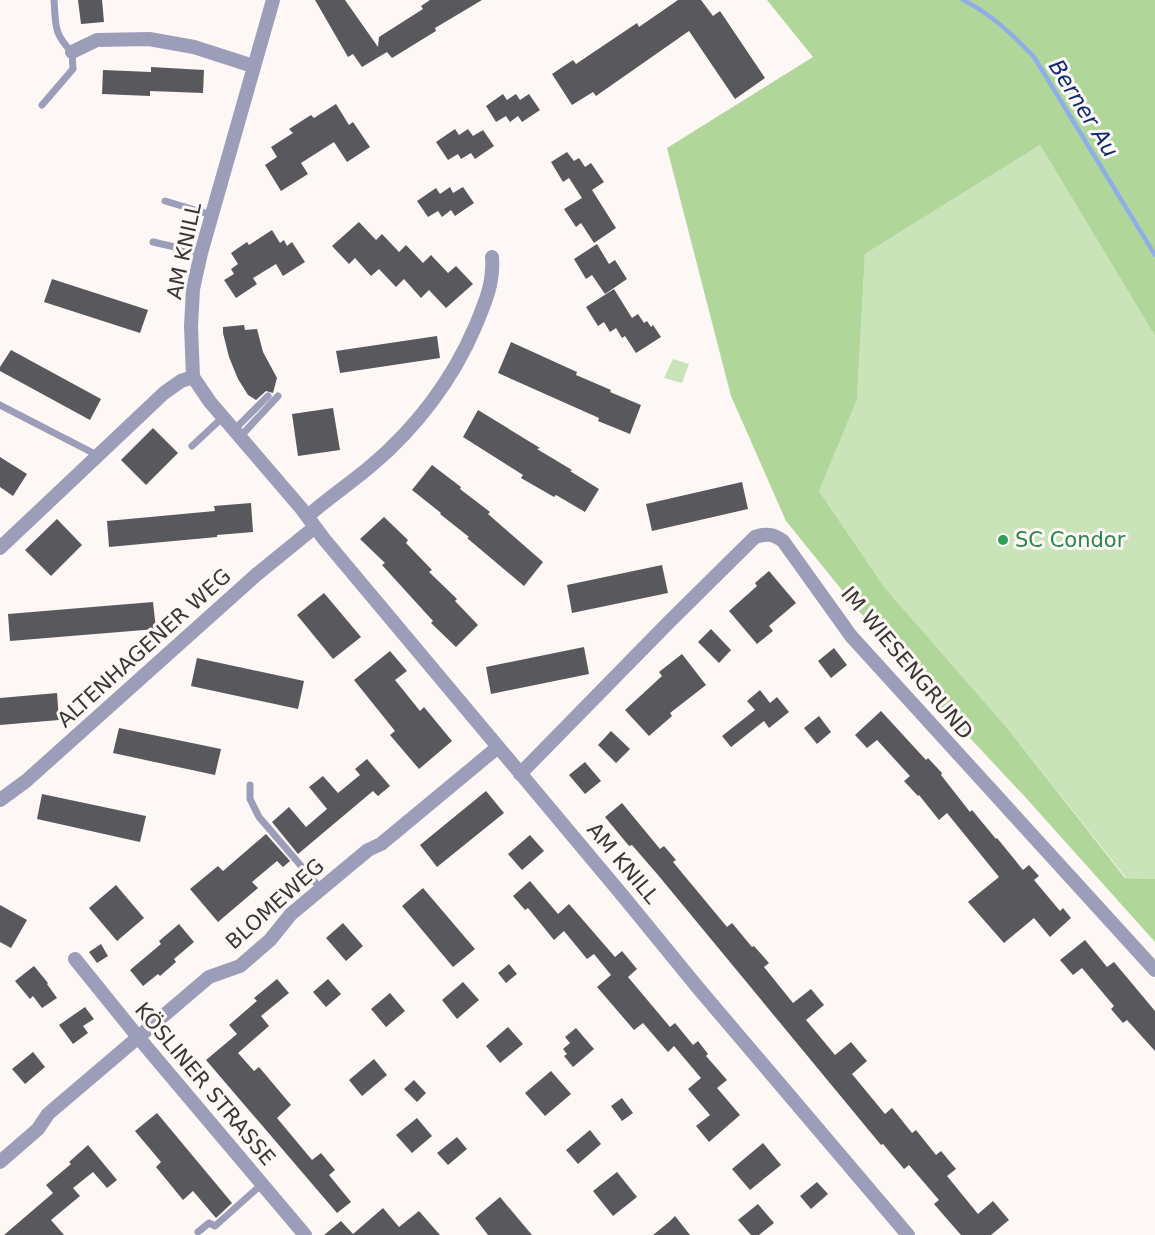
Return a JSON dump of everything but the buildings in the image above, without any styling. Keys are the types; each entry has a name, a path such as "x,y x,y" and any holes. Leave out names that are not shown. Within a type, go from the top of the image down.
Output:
{"street":[{"name":"AM KNILL","path":"273,0 201,253 193,289 191,326 194,377 237,434 737,1034 908,1235"},
{"path":"72,52 97,40 149,39 194,46 253,66"},
{"path":"311,522 337,491 372,465 403,435 457,364 484,306 493,274 492,257"},
{"path":"0,548 164,393 174,385 194,377"},
{"name":"ALTENHAGENER WEG","path":"0,800 51,759 256,575 311,522"},
{"name":"IM WIESENGRUND","path":"520,774 755,537 766,534 776,536 783,541 851,636 1155,970"},
{"name":"BLOMEWEG","path":"0,1162 38,1129 48,1114 209,977 240,966 270,940 291,914 368,850 381,844 498,747"},
{"name":"KÖSLINER STRASSE","path":"75,959 305,1235"}],"lane":[{"path":"42,105 73,69 72,52 60,40 57,32 54,0"},
{"path":"165,201 212,214"},
{"path":"153,242 201,253"},
{"path":"237,434 268,396"},
{"path":"237,434 278,396"},
{"path":"0,405 97,455"},
{"path":"192,446 223,417"},
{"path":"250,785 250,799 259,817 321,889"},
{"path":"198,1232 209,1223 215,1226 262,1184"}],"green space":[{"path":"767,0 1155,0 1155,336 1040,145 865,254 857,400 819,491 885,588 1008,729 1125,878 1155,879 1155,942 1027,799 910,674 786,521 731,396 667,148 813,57"},
{"name":"SC Condor","path":"1040,145 1155,336 1155,879 1126,878 1008,729 885,588 819,491 857,400 865,254"},
{"path":"673,359 689,364 682,383 664,378"}],"waterway":[{"name":"Berner Au","path":"963,0 983,11 1001,25 1034,57 1155,255"}],"place":[{"name":"SC Condor","path":"1003,540"}]}
